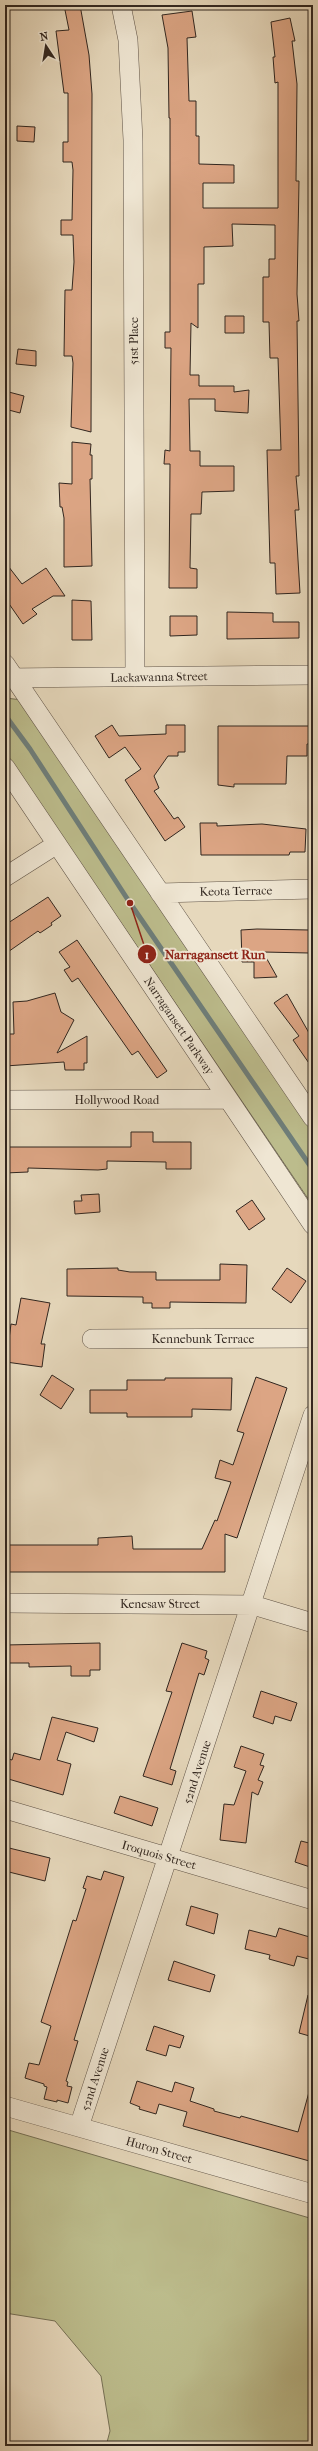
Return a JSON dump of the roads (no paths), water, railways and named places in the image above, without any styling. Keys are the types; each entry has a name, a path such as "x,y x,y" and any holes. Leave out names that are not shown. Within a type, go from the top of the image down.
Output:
{"street":[{"name":"51st Place","path":"121,5 128,40 133,140 134,677"},
{"name":"Lackawanna Street","path":"8,674 134,677 313,674"},
{"path":"8,674 160,893 313,1118"},
{"name":"Narragansett Parkway","path":"5,767 313,1225"},
{"path":"5,877 57,844"},
{"name":"Keota Terrace","path":"160,893 313,889"},
{"name":"Hollywood Road","path":"5,1100 228,1099"},
{"name":"Kennebunk Terrace","path":"92,1339 313,1338"},
{"name":"52nd Avenue","path":"79,2128 253,1605 313,1415"},
{"name":"Kenesaw Street","path":"5,1604 253,1605 313,1623"},
{"name":"Iroquois Street","path":"5,1810 313,1900"},
{"name":"Huron Street","path":"5,2106 313,2194"}],"waterway":[{"path":"5,715 30,749 130,903 313,1170"}],"place":[{"name":"Narragansett Run","path":"130,903"}]}
